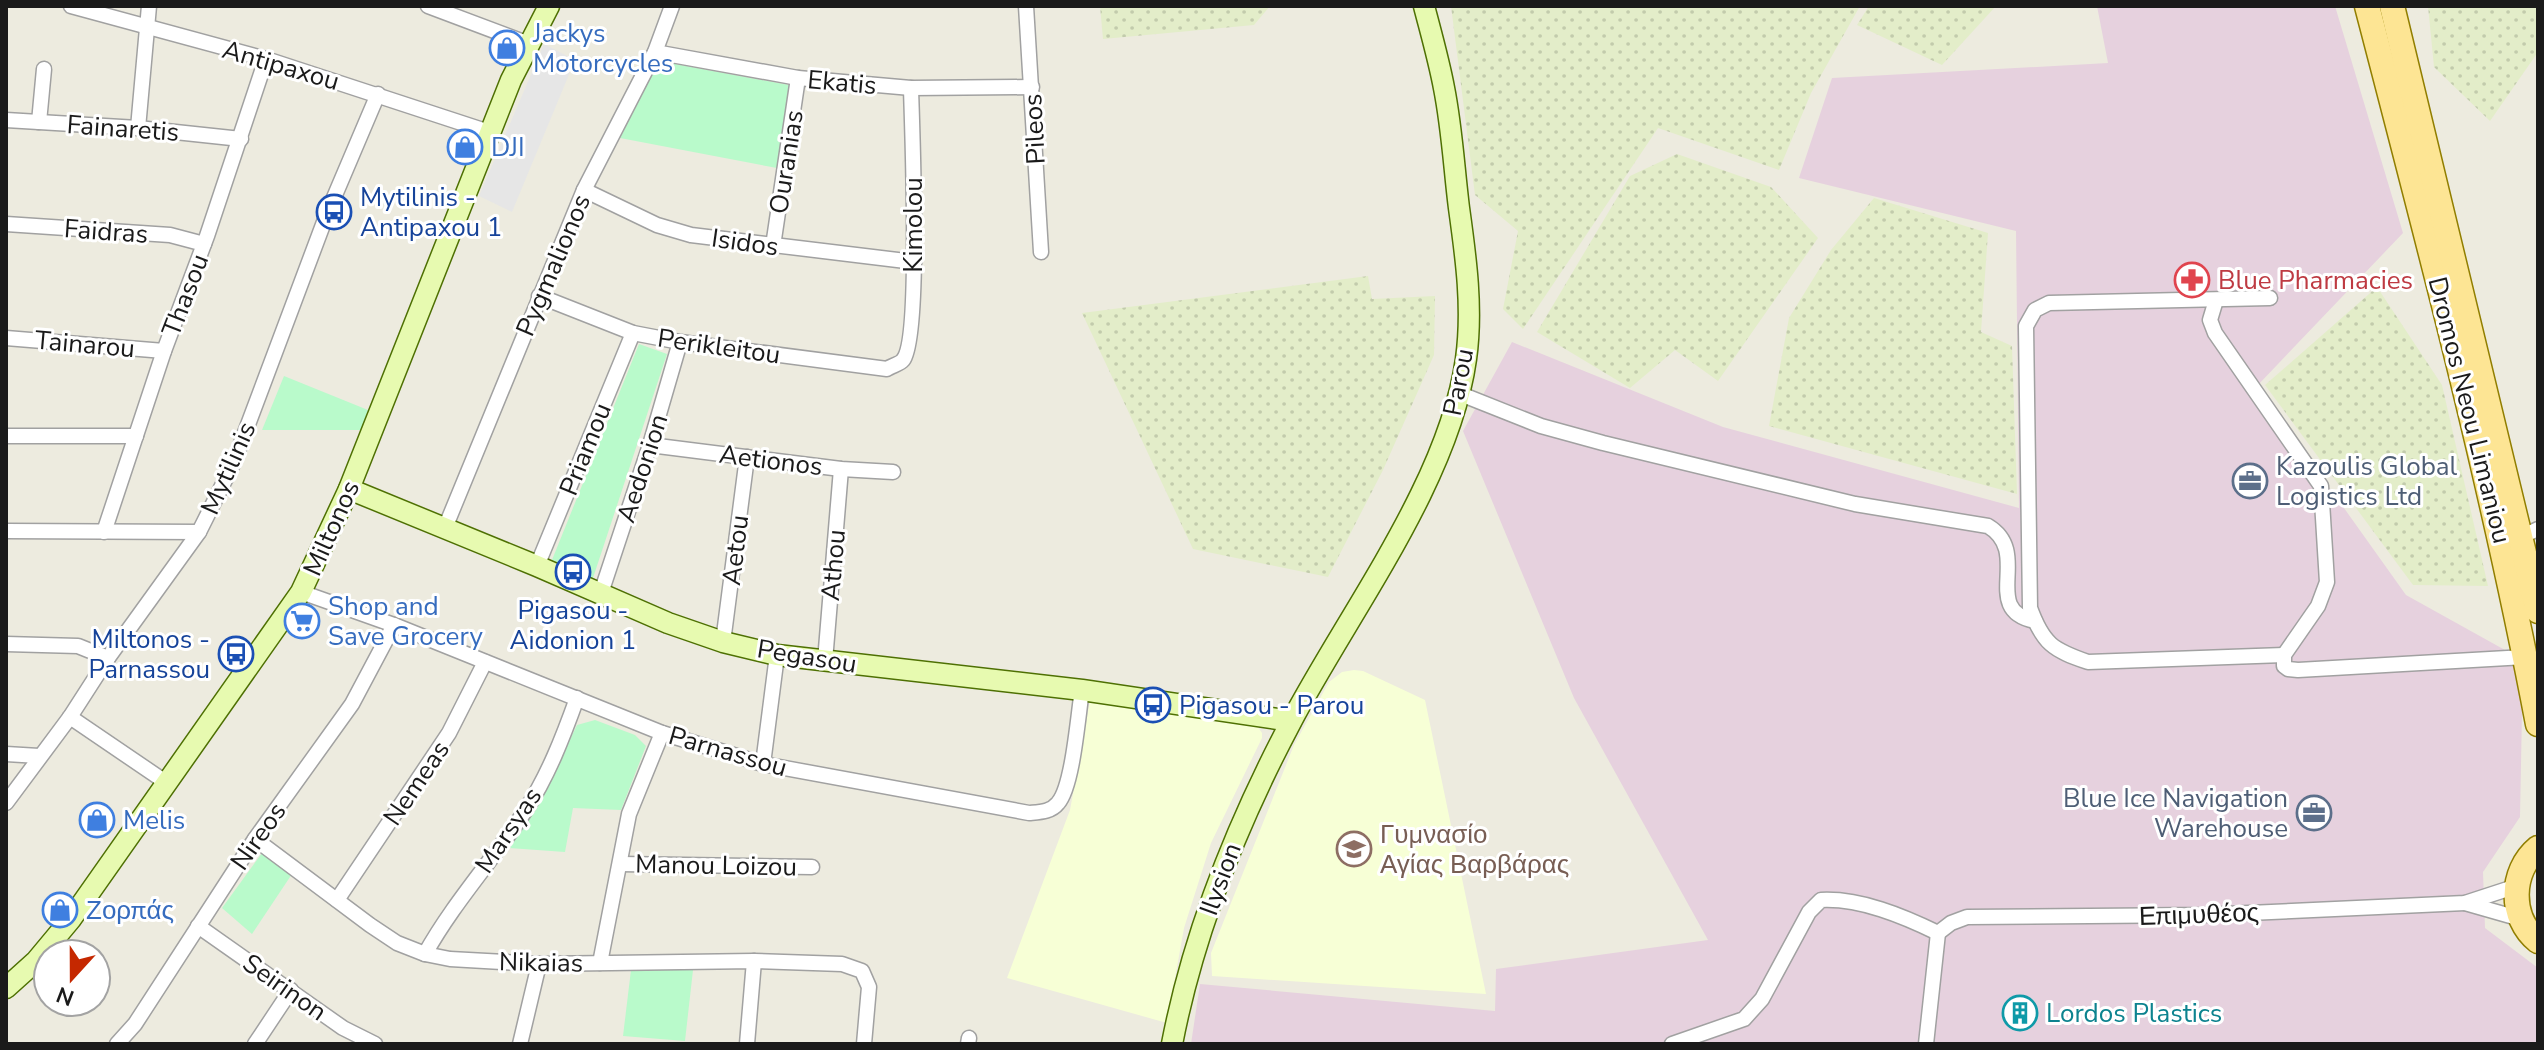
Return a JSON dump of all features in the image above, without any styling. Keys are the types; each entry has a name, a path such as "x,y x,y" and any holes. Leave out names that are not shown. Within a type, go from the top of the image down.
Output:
{"main road":[{"name":"Dromos Neou Limaniou","path":"2367,6 2476,429 2538,611"},
{"name":"Dromos Neou Limaniou","path":"2392,6 2529,532 2525,657 2538,724"},
{"path":"2538,848 2522,868 2517,886 2521,919 2538,941"}],"street":[{"name":"Antipaxou","path":"71,6 266,59 489,132"},
{"path":"138,128 149,6"},
{"name":"Miltonos","path":"6,988 36,961 71,919 301,592 349,489 489,132 549,6"},
{"name":"Pygmalionos","path":"445,528 584,190 655,52 672,6"},
{"name":"Pileos","path":"1026,6 1041,252"},
{"name":"Parou","path":"1291,721 1416,503 1450,425 1466,359 1469,297 1444,88 1424,6"},
{"path":"438,8 529,44"},
{"name":"Ekatis","path":"655,52 798,78 911,88 1032,87"},
{"name":"Thasou","path":"104,532 266,59"},
{"path":"39,122 44,69"},
{"name":"Ouranias","path":"773,246 798,78"},
{"name":"Kimolou","path":"903,360 909,345 914,262 911,88"},
{"name":"Mytilinis","path":"6,803 199,532 234,462 327,214 378,94"},
{"name":"Fainaretis","path":"6,120 138,128 241,139"},
{"name":"Isidos","path":"584,190 657,225 691,235 914,262"},
{"name":"Faidras","path":"6,224 170,235 204,244"},
{"name":"Perikleitou","path":"539,296 633,333 680,342 887,369 903,360"},
{"path":"2270,298 2049,303 2035,310 2026,326 2030,608 2039,633 2062,653 2088,662 2284,655"},
{"path":"2216,300 2210,320 2215,333 2321,486 2327,582 2318,606 2284,655 2284,666 2298,670 2525,657"},
{"name":"Priamou","path":"537,566 633,333"},
{"name":"Tainarou","path":"6,338 164,351"},
{"name":"Aedonion","path":"601,593 680,342"},
{"path":"1458,393 1541,426 1603,443 1855,504 1988,526 2000,534 2007,546 2007,599 2014,611 2025,619 2035,621"},
{"path":"6,436 136,436"},
{"name":"Aetionos","path":"650,445 841,469 893,472"},
{"name":"Aetou","path":"723,642 747,457"},
{"name":"Athou","path":"825,661 841,469"},
{"name":"Pegasou","path":"349,489 668,623 723,642 777,655 1082,690 1291,721"},
{"path":"6,531 199,532"},
{"name":"Parnassou","path":"301,592 394,625 662,733 763,764 1029,813 1045,812 1058,804 1066,789 1082,690"},
{"name":"Nireos","path":"117,1044 135,1024 255,839 352,704 394,625"},
{"path":"6,644 78,646 108,658"},
{"path":"763,764 777,655"},
{"name":"Nemeas","path":"337,900 449,733 485,662"},
{"name":"Marsyas","path":"425,954 444,921 525,811 558,751 577,698"},
{"path":"70,717 167,783"},
{"name":"Ilysion","path":"1172,1044 1180,1001 1212,896 1235,836 1291,721"},
{"path":"600,963 629,814 662,733"},
{"path":"6,754 39,756"},
{"name":"Nikaias","path":"255,839 397,943 425,954 450,959 539,964 754,961 842,964 862,971 869,987 864,1044"},
{"name":"Manou Loizou","path":"620,864 812,867"},
{"path":"2465,903 2517,886"},
{"path":"1672,1044 1744,1019 1762,999 1809,912 1821,900 1846,901 1913,921 1938,933 1926,1044"},
{"path":"2465,903 2521,919"},
{"name":"Επιμυθέος","path":"1938,933 1951,923 1967,917 2204,915 2465,903"},
{"name":"Seirinon","path":"198,926 343,1028 375,1044"},
{"path":"747,1044 754,961"},
{"path":"520,1044 539,964"},
{"path":"255,1044 291,990"}],"shaded area":[{"path":"1100,6 1270,6 1254,25 1103,39"},
{"path":"1451,6 1860,6 1811,93 1779,170 1658,128 1523,329 1503,309 1518,231 1475,195"},
{"path":"1869,6 1996,6 1942,65 1857,25"},
{"path":"2097,6 2335,6 2403,233 2257,386 2406,595 2523,660 2520,817 2483,872 2485,928 2538,968 2538,1044 1191,1044 1200,984 1495,1011 1496,969 1708,940 1574,698 1463,431 1512,342 1723,427 2019,508 2016,231 1799,178 1832,78 2108,63"},
{"path":"2428,6 2538,6 2538,52 2490,121 2434,67"},
{"path":"544,44 575,60 512,212 479,196"},
{"path":"659,61 789,85 777,168 620,138"},
{"path":"1677,154 1771,187 1818,238 1718,381 1675,350 1630,388 1537,332 1630,176"},
{"path":"1874,198 1988,233 1981,332 2012,346 2017,494 1769,426 1789,318 1831,250"},
{"path":"1368,276 1372,299 1435,296 1434,355 1383,470 1328,577 1193,549 1082,313"},
{"path":"2377,287 2442,385 2488,586 2413,585 2265,385"},
{"path":"639,344 667,354 592,581 552,560"},
{"path":"284,376 368,410 361,430 262,430"},
{"name":"Γυμνασίο Αγίας Βαρβάρας","path":"1363,671 1425,700 1486,994 1212,976 1211,953 1294,745 1329,682 1342,672"},
{"path":"1091,695 1255,723 1262,733 1211,843 1184,928 1167,1023 1007,978 1070,810"},
{"path":"595,720 635,735 646,746 621,810 573,808 565,852 509,848 538,806 577,725"},
{"path":"262,853 294,871 252,934 222,908"},
{"path":"631,970 693,970 685,1041 623,1036"}],"place":[{"name":"Jackys Motorcycles","path":"507,48"},
{"name":"DJI","path":"465,147"},
{"name":"Mytilinis - Antipaxou 1","path":"334,212"},
{"name":"Blue Pharmacies","path":"2192,280"},
{"name":"Kazoulis Global Logistics Ltd","path":"2250,481"},
{"name":"Pigasou - Aidonion 1","path":"573,572"},
{"name":"Shop and Save Grocery","path":"302,621"},
{"name":"Miltonos - Parnassou","path":"236,654"},
{"name":"Pigasou - Parou","path":"1153,705"},
{"name":"Blue Ice Navigation Warehouse","path":"2314,813"},
{"name":"Melis","path":"97,820"},
{"name":"Γυμνασίο Αγίας Βαρβάρας","path":"1354,849"},
{"name":"Ζορπάς","path":"60,910"},
{"name":"Lordos Plastics","path":"2020,1013"}]}
